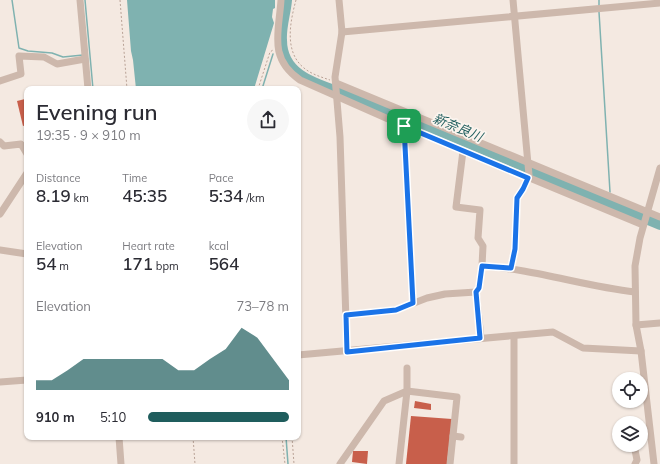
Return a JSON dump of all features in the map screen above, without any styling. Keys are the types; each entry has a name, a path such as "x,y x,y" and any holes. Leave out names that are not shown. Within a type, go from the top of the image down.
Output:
{"street":[{"path":"80,0 88,86"},
{"path":"281,0 277,45 281,60 292,75 300,80 463,151 644,224"},
{"path":"339,0 342,32 335,77 340,137 347,352"},
{"path":"511,268 515,249 517,198 523,189 528,176 513,0"},
{"path":"342,32 660,3"},
{"path":"0,81 21,74 19,56 44,57 57,64 85,59"},
{"path":"336,84 647,213 660,217"},
{"path":"0,142 4,146 21,144 24,149"},
{"path":"463,151 456,207 480,210 478,238 483,246 479,288 476,292 480,338"},
{"path":"654,464 641,351 636,325 635,292 637,251 660,168"},
{"path":"0,214 24,178"},
{"path":"0,250 24,254"},
{"path":"482,266 511,268 600,288 635,292"},
{"path":"346,315 396,310 426,298 445,294 476,292"},
{"path":"636,325 660,323"},
{"path":"301,355 347,352 554,332 583,348 641,351"},
{"path":"514,336 514,464"},
{"path":"399,464 407,391 407,368"},
{"path":"0,382 24,380"},
{"path":"340,464 384,401 407,391 466,398"},
{"path":"450,464 457,397"},
{"path":"453,436 462,437"},
{"path":"119,440 121,464"},
{"path":"635,452 637,460 635,464"}],"path":[{"path":"120,0 127,86"},
{"path":"296,0 290,44 294,56 304,68 336,84"},
{"path":"259,86 270,52 277,45"},
{"path":"404,126 413,303"},
{"path":"192,440 195,464"},
{"path":"282,440 285,464"},
{"path":"292,440 294,464"}],"water":[{"path":"127,0 275,0 275,8 273,9 272,17 274,23 255,86 136,86"}],"building":[{"path":"24,99 24,126 23,126 17,101"},
{"path":"415,401 431,404 431,410 414,408"},
{"path":"411,416 452,419 447,464 406,464"},
{"path":"353,451 368,451 367,464 352,462"}],"waterway":[{"path":"12,0 19,48 28,51 52,53 63,57 83,55"},
{"path":"85,0 93,86"},
{"name":"新奈良川","path":"287,0 282,30 283,52 293,69 310,81 340,92 660,225"},
{"path":"599,0 599,6"},
{"path":"599,12 610,192"},
{"path":"263,86 273,54"},
{"path":"286,440 288,464"}],"route":[{"path":"404,126 528,178 517,198 515,249 511,268 482,266 479,288 476,292 480,338 347,352 346,315 396,310 413,303 404,126"}]}
